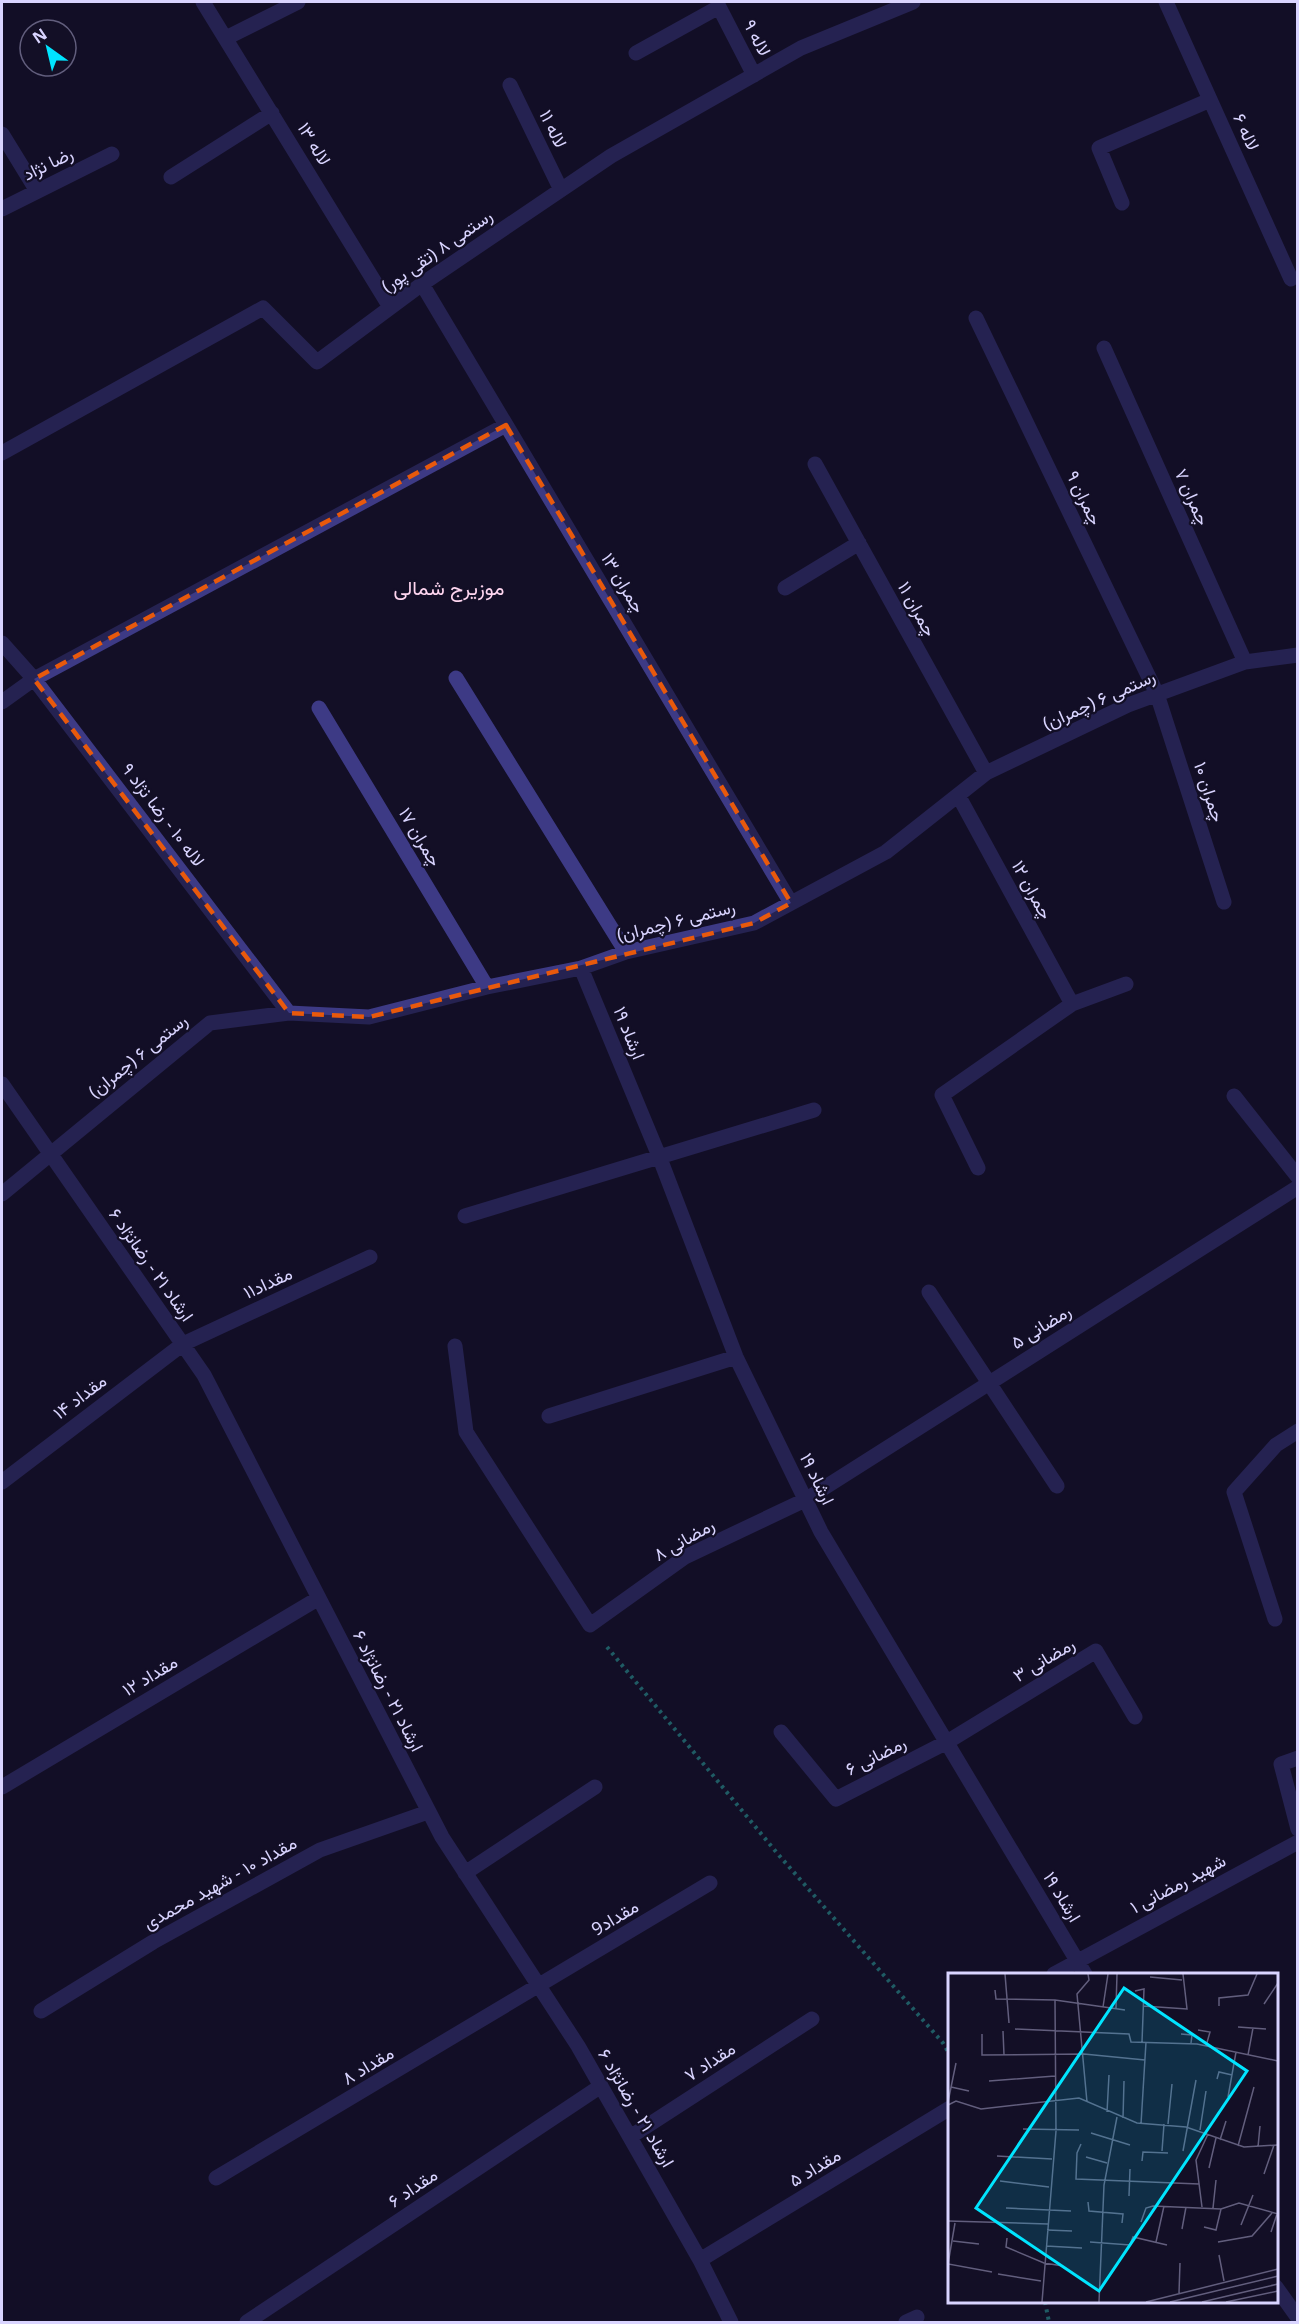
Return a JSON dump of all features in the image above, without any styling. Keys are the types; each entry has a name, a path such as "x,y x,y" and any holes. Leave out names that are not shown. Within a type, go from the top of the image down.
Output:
{"street":[{"name":"لاله ۱۳","path":"203,2 390,307"},
{"path":"226,38 298,2"},
{"name":"رستمی ۸ (تقی پور)","path":"2,453 263,308 316,362 422,284 610,156 801,48 877,8 913,2"},
{"name":"لاله ۶","path":"1166,2 1291,279"},
{"name":"لاله ۹","path":"636,53 719,7 754,75"},
{"name":"لاله ۱۱","path":"510,85 561,190"},
{"path":"1122,203 1099,148 1210,100"},
{"path":"171,177 272,113"},
{"path":"2,134 38,191"},
{"name":"رضا نژاد","path":"2,209 112,154"},
{"name":"چمران ۱۳","path":"422,284 791,903"},
{"name":"چمران ۹","path":"976,318 1157,694"},
{"name":"چمران ۷","path":"1104,348 1245,662"},
{"path":"2,702 34,679 506,425"},
{"name":"چمران ۱۱","path":"815,464 986,773"},
{"path":"785,588 859,543"},
{"name":"لاله ۱۰ - رضا نژاد ۹","path":"2,644 34,679 290,1013"},
{"name":"رستمی ۶ (چمران)","path":"2,1194 210,1023 290,1013 369,1017 487,987 581,968 626,952 754,922 886,852 986,773 1128,705 1157,694 1245,662 1298,655"},
{"path":"456,678 626,952"},
{"name":"چمران ۱۰","path":"1157,694 1224,902"},
{"name":"چمران ۱۷","path":"319,708 487,987"},
{"name":"چمران ۱۲","path":"958,795 1072,1004"},
{"name":"ارشاد ۱۹","path":"581,968 659,1156 736,1357 821,1532 1084,1973"},
{"path":"978,1167 942,1095 1072,1004 1126,984"},
{"name":"ارشاد ۲۱ - رضانژاد ۶","path":"2,1084 204,1375 429,1812 465,1872 578,2046 700,2260 731,2322"},
{"path":"1234,1096 1298,1177"},
{"path":"465,1215 814,1110"},
{"name":"رمضانی ۵","path":"805,1500 1298,1187"},
{"name":"مقداد۱۱","path":"183,1344 370,1257"},
{"path":"930,1292 988,1384 1057,1486"},
{"name":"مقداد ۱۴","path":"2,1482 183,1344"},
{"path":"455,1346 466,1432 590,1625"},
{"path":"549,1416 736,1357"},
{"path":"1275,1619 1234,1492 1276,1445 1298,1431"},
{"name":"رمضانی ۸","path":"590,1625 685,1557 805,1500"},
{"name":"مقداد ۱۲","path":"2,1787 319,1598"},
{"name":"رمضانی ۳","path":"947,1742 1096,1651 1136,1717"},
{"name":"رمضانی ۶","path":"781,1732 836,1799 947,1742"},
{"path":"1298,1758 1281,1764 1298,1829"},
{"path":"465,1872 595,1787"},
{"name":"مقداد ۱۰ - شهید محمدی","path":"41,2011 153,1942 320,1850 429,1812"},
{"name":"شهید رمضانی ۱","path":"1056,1973 1298,1842"},
{"name":"مقداد9","path":"539,1987 710,1883"},
{"name":"مقداد ۸","path":"216,2178 539,1987"},
{"name":"مقداد ۷","path":"630,2137 812,2019"},
{"name":"مقداد ۶","path":"247,2322 601,2086"},
{"name":"مقداد ۵","path":"700,2260 948,2109"},
{"path":"1278,2290 1298,2318"}],"path":[{"path":"590,1625 777,1853 943,2043 948,2052"},
{"path":"1045,2303 1049,2322"}],"highlighted area":[{"path":"506,425 791,903 754,923 369,1017 289,1013 34,679"}],"district":[{"name":"موزیرج شمالی","path":"449,588"}]}
